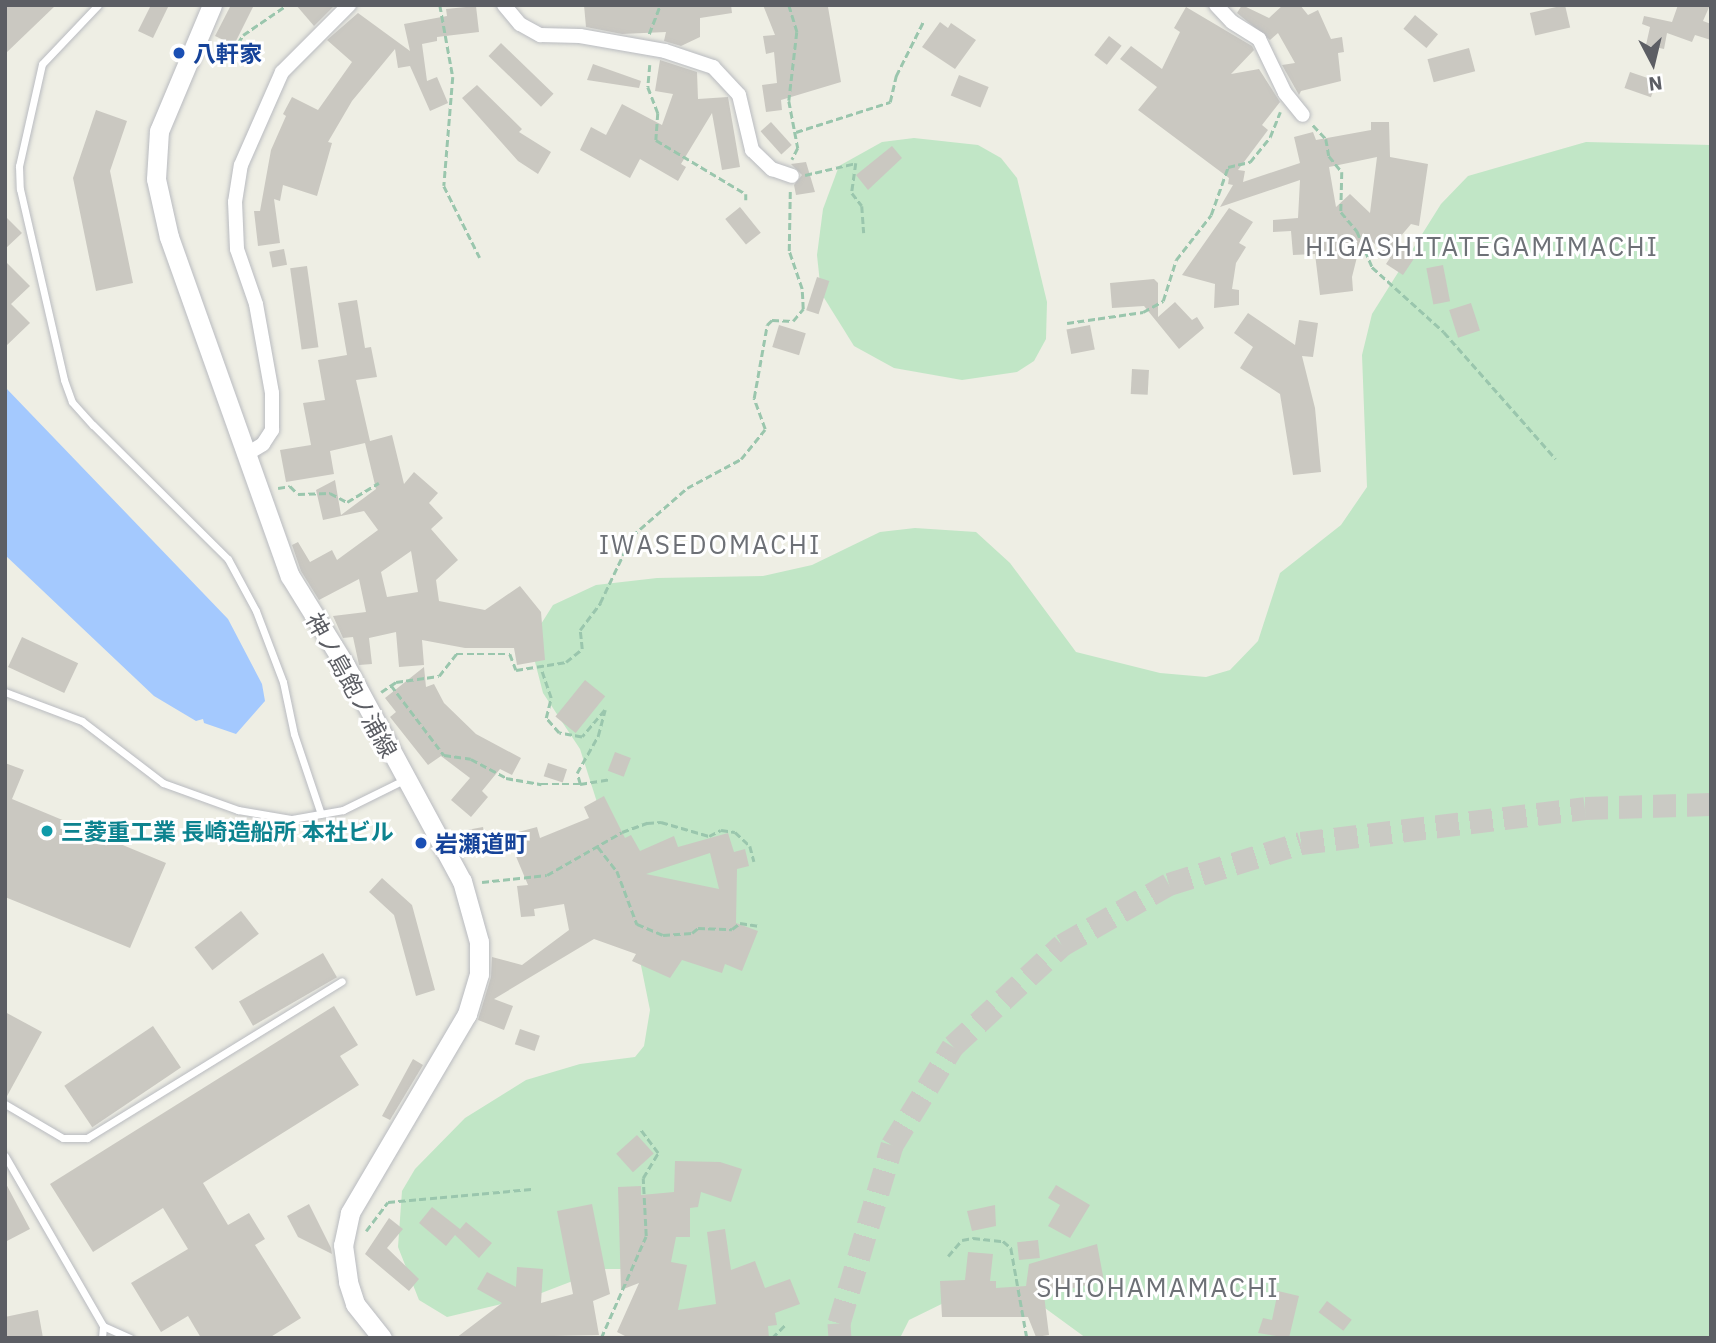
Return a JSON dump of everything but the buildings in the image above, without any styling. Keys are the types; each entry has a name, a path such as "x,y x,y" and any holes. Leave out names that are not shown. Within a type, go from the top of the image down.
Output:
{"main road":[{"name":"神ノ島飽ノ浦線","path":"212,5 163,116 156,179 169,237 257,492 290,576 345,665 404,780 462,881 479,942 475,994 441,1062 350,1213 343,1245 355,1304 382,1338"}],"street":[{"path":"245,455 263,444 272,430 272,393 256,304 237,249 235,202 242,165 282,72 349,5"},
{"path":"504,5 520,24 540,35 580,36 651,49 688,57 721,74 742,101 744,132 752,150 772,169 792,177"},
{"path":"1216,5 1233,22 1259,38 1289,98 1303,115"}],"lane":[{"path":"98,5 42,64 19,166 20,189 64,380 72,402 228,559 256,611 283,682 294,734 321,814"},
{"path":"5,692 82,721 163,783 238,810 292,819 321,814 343,810 404,780"},
{"path":"5,1104 63,1139 87,1138 342,981"},
{"path":"5,1156 103,1326 102,1338"},
{"path":"103,1326 130,1338"}],"path":[{"path":"199,34 232,52 243,35 287,5"},
{"path":"440,5 453,77 444,186 480,258"},
{"path":"660,5 649,30 651,49 648,80 658,113 656,141 746,194 746,200"},
{"path":"386,703 379,693 391,685 439,677 456,654 510,653 516,670 541,669 566,662 582,649 580,630 600,603 632,536 687,488 741,459 765,429 754,398 764,334 772,320 793,321 803,309 802,289 789,251 796,132 789,101 797,32 789,5"},
{"path":"796,132 890,102 897,76 923,22"},
{"path":"1067,323 1143,312 1163,301 1176,260 1210,215 1228,167 1250,162 1270,137 1289,98"},
{"path":"1303,115 1326,139 1329,156 1342,172 1341,212 1357,231 1372,267 1444,332 1556,459"},
{"path":"792,177 856,163 852,193 862,206 864,233"},
{"path":"257,492 290,486 298,494 330,493 347,502 379,483"},
{"path":"541,669 551,698 546,718 559,733 582,737 605,710 598,736 577,773 580,783"},
{"path":"391,685 444,755 471,759 506,778 541,784 610,779"},
{"path":"462,881 495,882 547,875 633,827 661,822 709,836 721,830 735,832 750,846 754,861"},
{"path":"598,848 617,871 637,924 663,935 692,933 698,928 732,929 740,923 758,926"},
{"path":"601,1338 646,1236 643,1178 658,1153 640,1129"},
{"path":"359,1239 388,1202 531,1189"},
{"path":"948,1256 962,1240 973,1238 1003,1241 1011,1248 1027,1338"},
{"path":"772,1338 786,1324"}],"green space":[{"path":"914,138 978,145 1001,158 1017,178 1047,302 1046,339 1034,361 1017,372 962,380 894,368 854,346 821,293 817,255 823,209 839,166 882,142"},
{"path":"1586,142 1711,145 1711,1338 1086,1338 1023,1292 962,1294 909,1320 900,1338 693,1338 644,1269 604,1269 531,1297 447,1317 419,1300 398,1247 402,1191 415,1169 465,1118 526,1080 580,1064 635,1057 644,1046 650,1010 627,896 580,749 543,693 534,658 536,632 553,605 596,585 657,578 763,576 812,565 880,532 915,528 976,532 1010,563 1076,652 1160,673 1206,677 1230,670 1258,641 1280,573 1341,525 1367,487 1362,355 1372,314 1441,204 1468,176"}],"water":[{"path":"5,387 228,619 262,684 265,701 236,734 204,723 203,719 196,721 154,696 5,555"}],"tunnel":[{"path":"840,1338 839,1323 892,1145 953,1046 1062,945 1169,884 1301,843 1585,808 1711,804"}],"place":[{"name":"八軒家","path":"179,53"},
{"name":"三菱重工業 長崎造船所 本社ビル","path":"47,831"},
{"name":"岩瀬道町","path":"421,843"}],"district":[{"name":"HIGASHITATEGAMIMACHI","path":"1482,247"},
{"name":"IWASEDOMACHI","path":"710,545"},
{"name":"SHIOHAMAMACHI","path":"1158,1288"}]}
